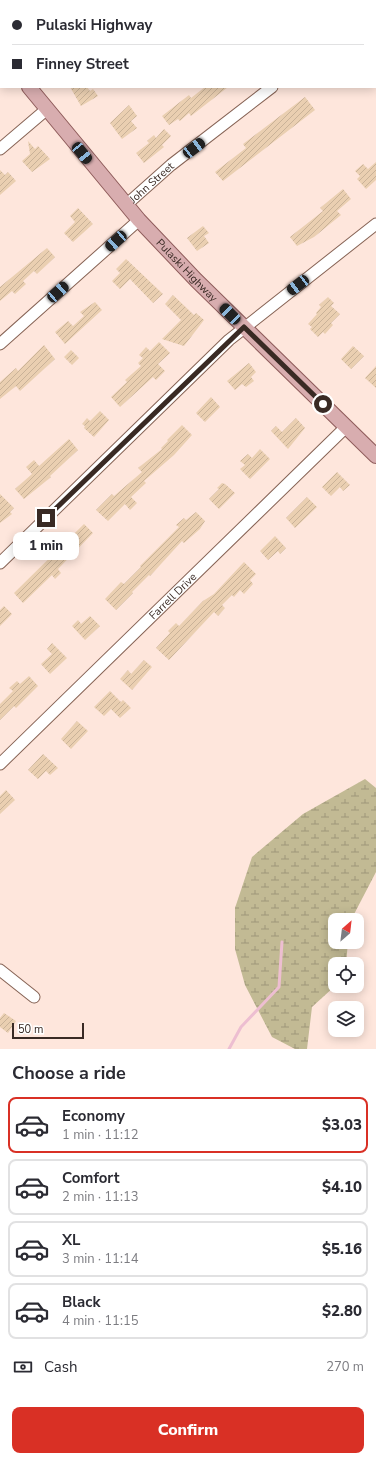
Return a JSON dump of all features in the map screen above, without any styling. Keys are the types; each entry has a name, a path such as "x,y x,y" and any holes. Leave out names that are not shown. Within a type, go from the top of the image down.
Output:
{"main road":[{"name":"Pulaski Highway","path":"34,89 47,109 139,220 244,327 376,456"}],"street":[{"name":"John Street","path":"126,205 171,166 271,88"},
{"path":"0,149 47,109"},
{"path":"0,344 139,220"},
{"path":"0,563 244,327 376,224"},
{"name":"Farrell Drive","path":"0,764 346,427"},
{"path":"0,970 34,997"}],"green space":[{"path":"365,779 376,788 376,872 355,913 328,913 328,949 347,949 347,957 328,957 328,992 312,1007 307,1049 295,1049 272,1037 245,985 235,949 235,908 252,857 303,814"}],"building":[{"path":"71,88 88,88 90,91 93,89 98,96 81,106"},
{"path":"204,88 227,88 191,116 189,113 180,121 178,119 169,125 162,116 189,95 191,98"},
{"path":"305,97 315,110 223,181 215,172 246,148 243,144"},
{"path":"129,105 137,116 131,121 137,128 122,139 110,123"},
{"path":"164,129 171,136 162,145 164,147 144,163 136,153 149,143 147,141 154,135 156,138"},
{"path":"28,141 35,149 38,146 50,159 32,172 22,161 30,154"},
{"path":"376,162 376,180 366,189 357,179 360,176 355,171 363,164 368,169"},
{"path":"0,170 5,175 8,172 16,181 0,195"},
{"path":"343,189 351,199 337,211 341,215 314,237 297,246 290,237 323,211 320,208"},
{"path":"78,208 93,224 73,242 64,233 75,222 70,216"},
{"path":"203,226 209,233 204,236 209,243 197,251 187,238"},
{"path":"47,248 55,257 37,274 34,271 23,281 26,284 15,294 12,291 0,301 0,287"},
{"path":"126,259 163,294 153,303 130,279 120,289 112,281 120,273 116,269"},
{"path":"173,295 194,315 196,313 204,320 184,346 162,339 181,320 165,304"},
{"path":"328,297 334,303 331,306 340,314 331,323 333,325 325,334 323,332 318,337 310,329 312,327 308,324 317,314 316,313 321,307 319,305"},
{"path":"95,302 102,310 65,344 55,332 68,321 73,326 84,316 80,312"},
{"path":"159,342 170,353 158,364 165,371 156,380 153,377 120,407 111,397 127,382 125,380 141,366 138,363 143,358 139,355 146,347 150,351"},
{"path":"44,345 55,359 20,391 16,386 0,399 0,382 16,368 18,371"},
{"path":"353,346 364,356 351,369 341,359"},
{"path":"71,350 79,358 72,365 64,357"},
{"path":"249,363 256,372 251,377 254,381 246,387 242,384 235,390 227,381"},
{"path":"376,366 376,388 365,378"},
{"path":"211,397 220,407 205,422 196,413"},
{"path":"100,411 109,420 94,437 84,428 85,426 82,424 87,418 90,421"},
{"path":"296,418 305,428 288,449 271,431 276,426 282,432"},
{"path":"182,425 192,435 174,455 144,481 146,483 131,497 137,503 130,510 125,504 108,521 96,510 112,494 114,496 142,472 138,468 162,449 161,448 168,441 167,440"},
{"path":"69,439 78,450 50,476 51,477 24,499 15,489 32,474 26,467 34,460 39,466"},
{"path":"260,449 270,459 250,479 240,469 245,465 240,461 248,454 252,458"},
{"path":"337,472 350,485 343,491 340,487 331,496 322,487"},
{"path":"222,483 235,493 219,509 209,499 219,489 217,488"},
{"path":"0,494 14,508 10,512 12,514 0,523"},
{"path":"307,497 317,507 295,528 286,518"},
{"path":"196,512 205,521 200,529 184,543 182,541 116,610 105,599 121,582 124,584 141,567 140,566 179,527 176,525 184,518 186,520"},
{"path":"84,524 93,533 58,569 61,573 55,579 52,575 23,603 14,593"},
{"path":"275,536 286,548 280,554 278,551 268,560 260,551"},
{"path":"244,562 256,574 250,580 253,584 244,594 240,590 234,597 232,595 222,605 225,608 218,616 214,612 169,660 156,648 170,633 168,631 176,623 179,626 203,601 214,594"},
{"path":"4,606 12,614 0,626 0,610"},
{"path":"90,616 100,626 85,640 72,626 78,620 81,624"},
{"path":"52,643 67,658 50,674 41,664 52,654 47,649"},
{"path":"144,660 152,667 132,690 120,679 128,670 131,674"},
{"path":"29,676 38,686 16,708 14,706 0,720 0,704 13,691 9,688 17,681 20,684"},
{"path":"110,691 121,702 123,700 131,708 120,718 111,709 104,716 94,707"},
{"path":"77,721 88,731 71,749 61,739"},
{"path":"43,754 58,768 50,775 46,771 38,779 28,770"},
{"path":"6,790 15,800 0,814 0,796"},
{"path":"4,1013 16,1021 8,1033 0,1027 0,1018"}],"waterway":[{"path":"229,1049 241,1027 279,987 282,942"}],"route":[{"path":"46,518 244,327 323,404"}]}
